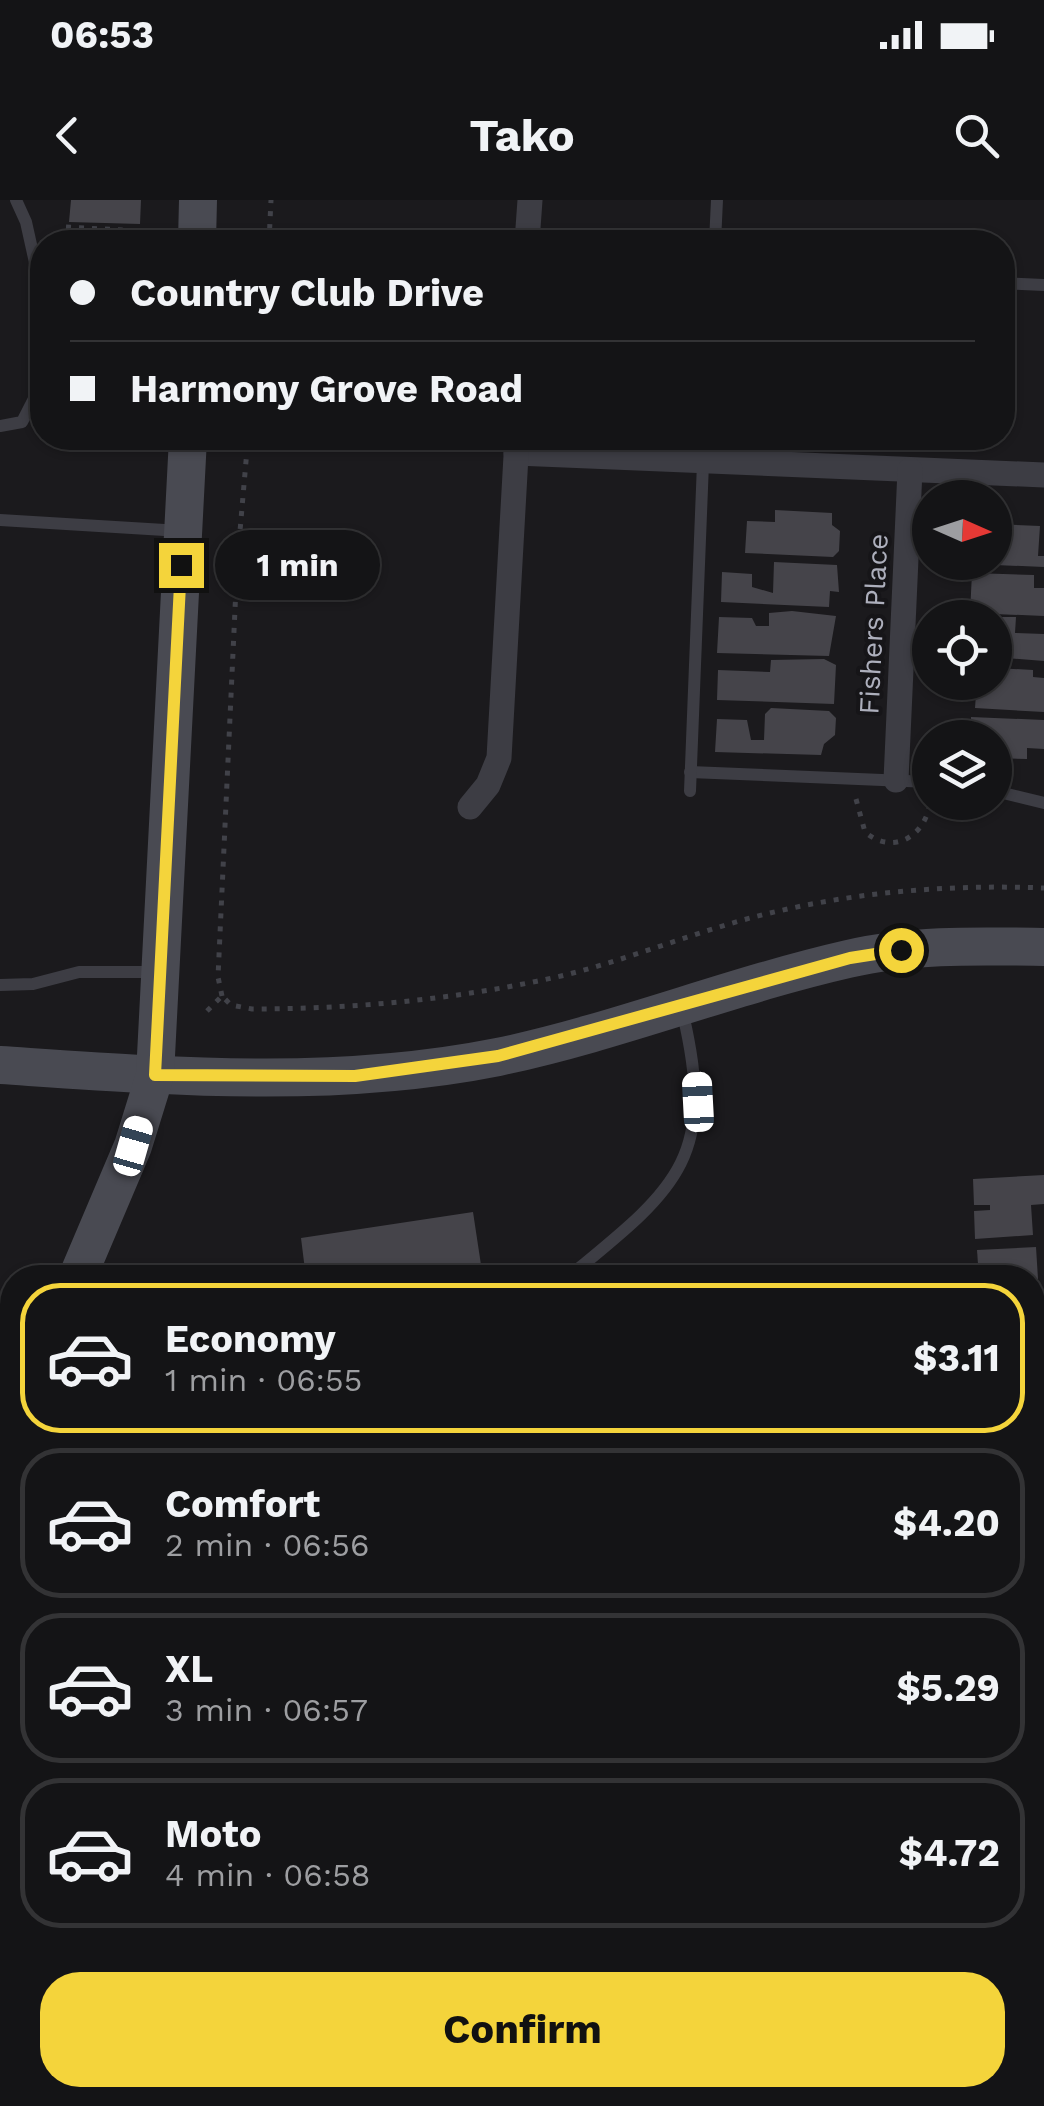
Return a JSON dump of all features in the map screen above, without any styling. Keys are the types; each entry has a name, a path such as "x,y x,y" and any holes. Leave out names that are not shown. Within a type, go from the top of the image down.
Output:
{"main road":[{"path":"197,230 198,200"},
{"path":"83,1265 133,1146 155,1075 187,450"},
{"path":"0,1065 155,1075 316,1078 431,1068 498,1056 681,1008 850,958 938,948 1044,947"}],"street":[{"path":"528,230 530,200"},
{"path":"470,807 488,785 499,758 517,450"},
{"path":"713,450 910,470 1044,475"},
{"name":"Fishers Place","path":"896,780 910,470"}],"lane":[{"path":"16,200 30,240"},
{"path":"716,230 717,200"},
{"path":"1015,284 1044,285"},
{"path":"0,426 22,422 30,406"},
{"path":"690,791 703,450"},
{"path":"0,520 183,531"},
{"path":"690,772 912,781"},
{"path":"1012,795 1044,803"},
{"path":"0,985 34,984 79,972 162,972"},
{"path":"584,1265 638,1220 681,1165 698,1102 681,1008"}],"path":[{"path":"269,230 270,200"},
{"path":"66,227 122,230"},
{"path":"247,450 237,566 218,977 222,996 231,1005 252,1009 450,997 565,975 746,919 850,898 951,886 1044,888"},
{"path":"856,778 860,823 871,837 900,842 915,836 927,820"},
{"path":"207,1011 222,996"}],"building":[{"path":"71,200 141,200 140,224 69,222"},
{"path":"775,510 832,513 832,525 840,531 839,551 833,557 745,553 747,521 775,522"},
{"path":"1012,525 1040,526 1038,556 1044,556 1044,567 1012,566"},
{"path":"774,562 837,565 839,592 830,591 829,607 721,602 722,572 752,574 752,587 773,593"},
{"path":"1012,574 1034,575 1034,588 1044,588 1044,616 1012,615 1012,600 971,600 972,580 1012,580"},
{"path":"792,611 836,616 829,656 717,653 719,617 752,618 756,626 769,626 769,613"},
{"path":"1012,617 1016,617 1015,633 1044,634 1044,661 1012,658"},
{"path":"824,659 836,665 834,704 717,700 718,670 770,672 771,660"},
{"path":"1012,669 1033,670 1033,677 1044,678 1044,712 975,708 976,700 1012,700"},
{"path":"771,708 829,711 836,718 835,735 824,744 821,755 715,752 717,719 747,720 751,740 764,740 765,714"},
{"path":"971,717 1044,720 1044,749 1027,748 1027,759 1012,759 1012,720"},
{"path":"1044,1175 1044,1204 1031,1205 1033,1235 975,1239 974,1211 990,1210 990,1205 974,1205 973,1179"},
{"path":"473,1212 481,1265 304,1265 301,1238"},
{"path":"1036,1247 1037,1265 978,1265 977,1250"}],"route":[{"path":"181,565 155,1075 277,1078 355,1076 431,1068 571,1038 850,958 901,950"}]}
